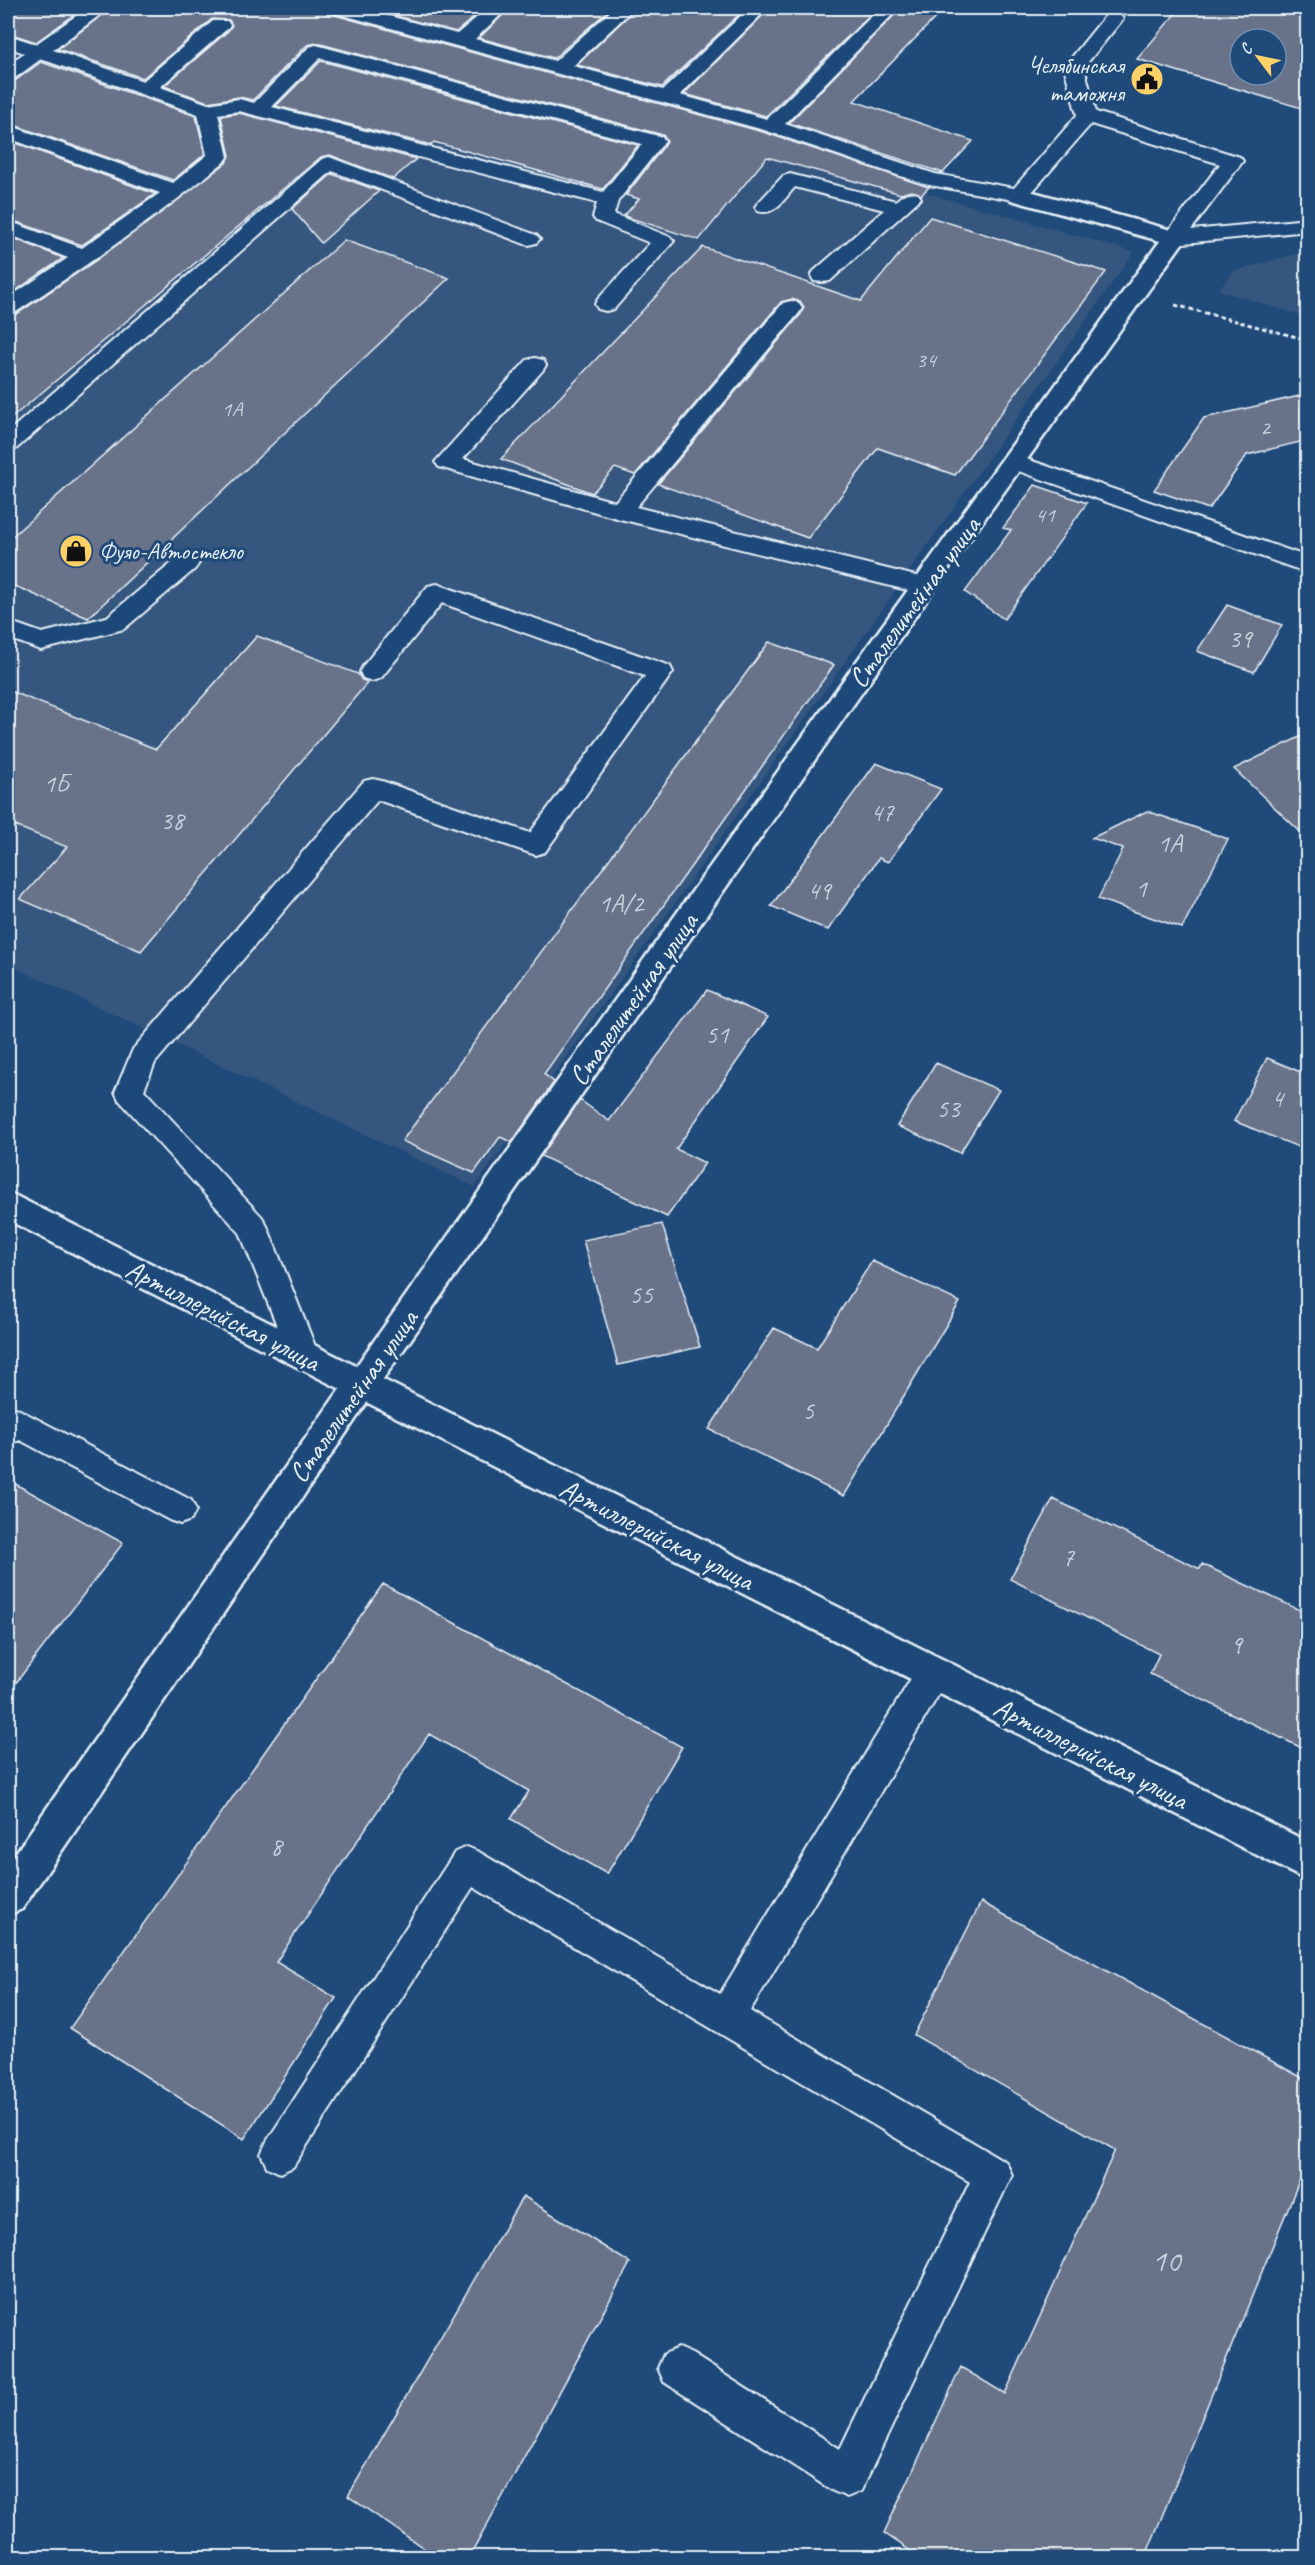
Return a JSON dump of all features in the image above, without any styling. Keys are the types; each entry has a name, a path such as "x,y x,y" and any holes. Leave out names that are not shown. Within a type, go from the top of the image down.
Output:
{"street":[{"path":"1019,195 1174,238"},
{"name":"Сталелитейная улица","path":"8,1896 360,1385 923,586 1015,462 1174,238"},
{"name":"Артиллерийская улица","path":"8,1205 360,1385 1308,1862"}],"lane":[{"path":"8,74 99,8"},
{"path":"461,41 499,8"},
{"path":"559,68 625,8"},
{"path":"666,98 759,8"},
{"path":"771,126 890,8"},
{"path":"353,9 771,126 931,180 1019,195 1087,116"},
{"path":"1087,116 1074,67 1113,19"},
{"path":"146,89 220,25"},
{"path":"8,41 207,110 239,105 608,200"},
{"path":"258,110 316,51 655,141 608,200 603,217 663,241 606,304"},
{"path":"8,307 85,257 177,192 218,157 207,110"},
{"path":"1087,116 1233,161 1174,238"},
{"path":"8,131 177,192"},
{"path":"8,444 329,163 529,239"},
{"path":"765,207 790,180 900,208"},
{"path":"822,276 931,180"},
{"path":"1174,238 1308,225"},
{"path":"8,226 85,257"},
{"path":"620,511 791,308"},
{"path":"535,365 447,462 620,511 923,586"},
{"path":"1015,462 1306,565"},
{"path":"8,629 41,642 115,623 187,564"},
{"path":"304,1356 252,1226 129,1092 143,1057 374,788 536,846 661,672 437,592 372,672"},
{"path":"8,1432 16,1422 180,1510"},
{"path":"726,2018 933,1673"},
{"path":"280,2154 467,1864 993,2175 847,2477 678,2368"}],"path":[{"path":"1134,294 1308,340"}],"shaded area":[{"path":"38,8 945,8 824,130 810,160 1134,252 475,1187 8,964 8,30"},
{"path":"1307,251 1307,317 1218,290 1234,271"}],"building":[{"path":"8,8 84,8 36,42 8,33"},
{"path":"111,8 327,8 331,14 763,132 929,187 921,195 912,191 901,194 767,157 699,240 624,216 639,199 626,195 667,142 663,135 317,43 307,45 253,100 239,97 208,102 164,86 228,31 232,25 229,20 212,19 143,78 58,49"},
{"path":"366,8 485,8 456,32"},
{"path":"510,8 611,8 554,58 479,38"},
{"path":"636,8 746,8 662,87 577,65"},
{"path":"770,8 877,8 766,116 684,94"},
{"path":"901,8 945,8 854,101 973,141 943,173 789,123"},
{"path":"1180,8 1308,8 1308,110 1231,87 1288,87 1288,27 1228,27 1228,86 1137,59"},
{"path":"321,61 638,145 603,189 434,142 431,145 276,106"},
{"path":"41,62 196,116 205,154 173,180 8,123 8,82 16,80"},
{"path":"239,113 416,159 393,179 330,155 321,157 8,421 8,315 17,314 98,259 226,163 230,156 221,116"},
{"path":"8,140 155,194 82,245 8,219"},
{"path":"332,174 379,191 321,243 292,209"},
{"path":"930,217 1106,272 955,475 878,448 808,538 658,484 801,314 804,307 800,301 792,299 781,302 635,475 615,468 592,493 501,459 703,247 861,301"},
{"path":"8,236 63,258 8,296"},
{"path":"344,240 449,278 88,618 8,583 8,540"},
{"path":"1308,394 1308,440 1247,455 1209,509 1154,490 1204,418"},
{"path":"1035,485 1087,503 1004,619 965,592 1011,530 1003,528"},
{"path":"1227,605 1282,625 1254,672 1197,651"},
{"path":"257,636 358,674 362,680 368,682 141,951 20,899 67,847 8,823 8,690 156,749"},
{"path":"769,642 834,665 544,1074 554,1082 512,1142 500,1137 474,1173 402,1141"},
{"path":"1308,733 1308,839 1234,769"},
{"path":"876,763 941,789 888,862 879,858 828,930 771,906"},
{"path":"1147,811 1228,839 1182,928 1098,899 1123,849 1092,838"},
{"path":"707,990 768,1017 676,1149 705,1163 667,1217 541,1156 580,1100 609,1121"},
{"path":"1267,1058 1308,1075 1308,1151 1234,1121"},
{"path":"936,1063 999,1090 960,1153 897,1126"},
{"path":"662,1224 700,1347 618,1365 583,1240"},
{"path":"872,1261 960,1302 844,1496 709,1429 774,1328 817,1348"},
{"path":"8,1480 123,1543 8,1693"},
{"path":"1053,1499 1200,1569 1202,1564 1308,1614 1308,1751 1150,1674 1159,1654 1010,1579"},
{"path":"383,1584 682,1747 607,1874 511,1819 529,1791 429,1734 276,1962 336,1998 244,2139 70,2028"},
{"path":"981,1902 1308,2081 1308,2159 1145,2558 921,2558 884,2533 961,2367 1005,2394 1115,2150 914,2035"},
{"path":"523,2196 630,2263 469,2558 438,2558 348,2496"}],"place":[{"name":"Челябинская таможня","path":"1147,79"},
{"name":"Фуяо-Автостекло","path":"76,551"}]}
